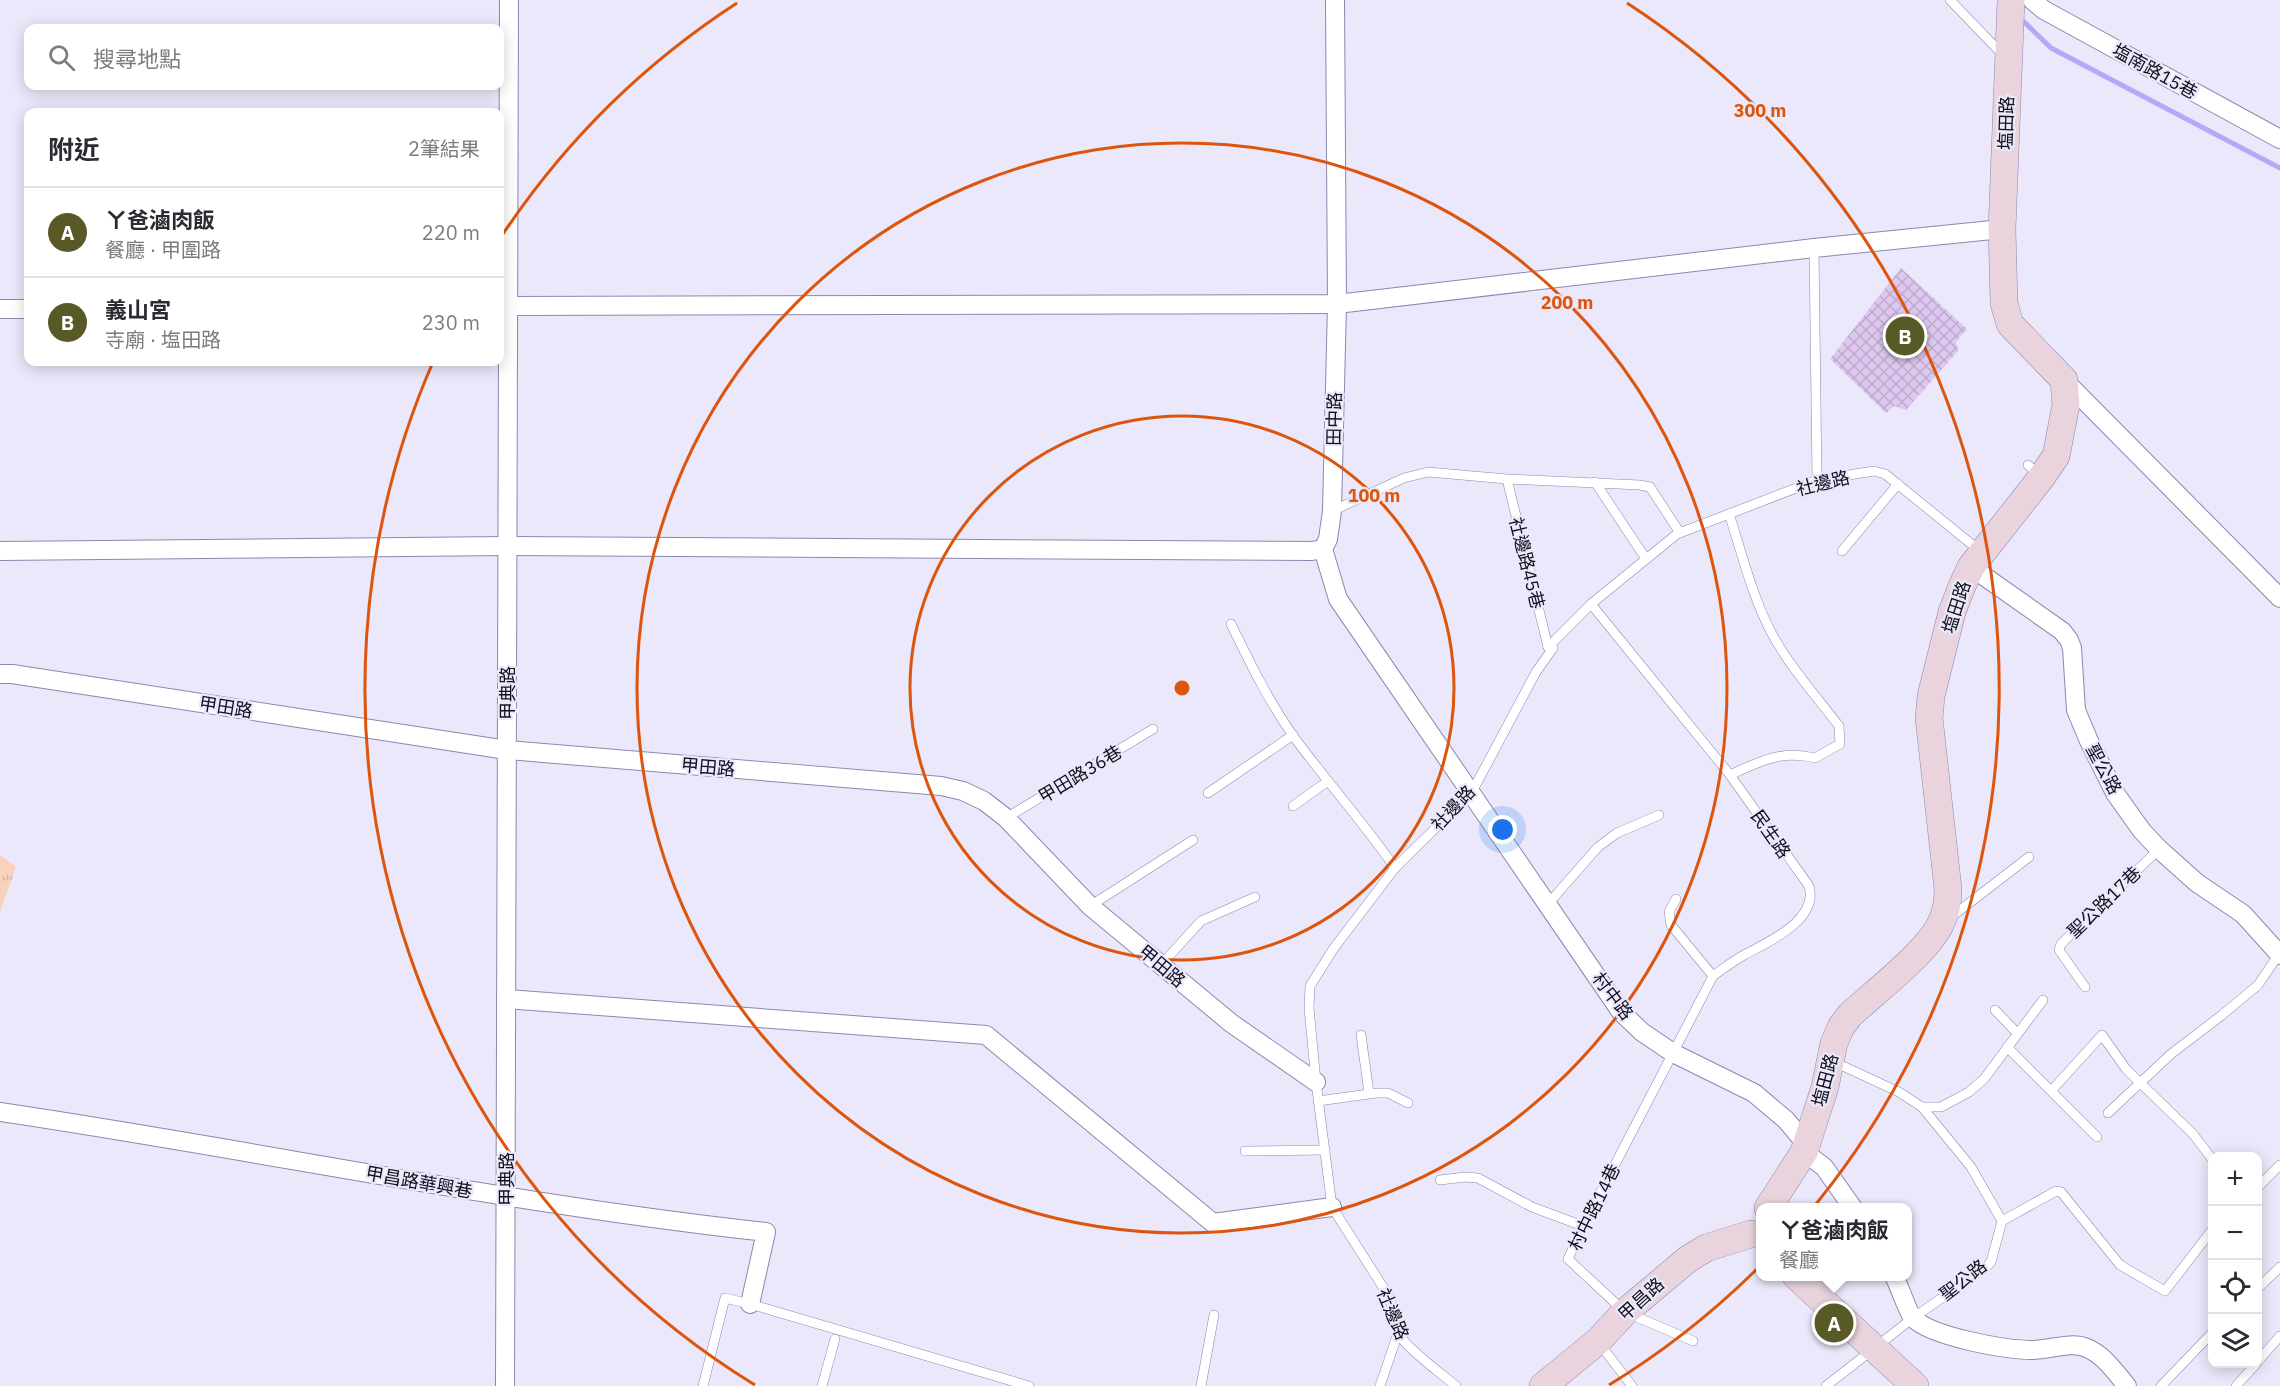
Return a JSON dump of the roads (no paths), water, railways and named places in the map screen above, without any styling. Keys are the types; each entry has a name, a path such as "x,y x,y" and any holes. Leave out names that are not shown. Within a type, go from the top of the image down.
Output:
{"street":[{"name":"甲典路","path":"505,1386 507,546 504,306 509,0"},
{"name":"田中路","path":"1323,549 1328,539 1332,511 1337,304 1335,0"},
{"name":"塩田路","path":"1771,1203 1805,1148 1831,1061 1834,1043 1841,1027 1850,1015 1924,947 1940,926 1947,906 1948,889 1929,718 1952,612 1976,559 2035,472 2056,456 2064,425 2066,405 2064,381 2010,324 2004,303 2002,229 2009,51 2018,1"},
{"name":"塩南路15巷","path":"2018,1 2044,10 2280,139"},
{"path":"504,306 1337,304 1815,248 2002,229"},
{"path":"0,309 24,309"},
{"path":"2064,381 2280,598"},
{"path":"0,551 507,546 1300,551 1323,549 1338,599 1472,792"},
{"name":"聖公路","path":"1976,559 2062,631 2069,640 2072,648 2076,710 2115,793 2142,831 2197,883 2243,914 2280,955"},
{"name":"甲田路","path":"0,674 507,750 941,786 963,791 984,801 1006,818 1090,906 1231,1023 1316,1082"},
{"name":"村中路","path":"1472,792 1621,1012 1642,1032 1673,1052 1754,1093 1786,1120 1805,1148 1824,1167 1849,1203"},
{"path":"506,999 986,1035 1213,1223 1332,1207"},
{"name":"甲昌路華興巷","path":"0,1112 506,1197 660,1221 766,1232 750,1304"},
{"name":"甲昌路","path":"1543,1386 1598,1341 1625,1312 1688,1259 1706,1248 1756,1233"},
{"path":"1801,1281 1915,1386"},
{"path":"1896,1281 1913,1318 1939,1332 1992,1347 2033,1350 2068,1346 2085,1347 2097,1353 2127,1386"}],"lane":[{"path":"1950,0 2009,51"},
{"path":"1815,248 1817,480"},
{"name":"社邊路","path":"1456,1386 1433,1365 1406,1346 1398,1332 1393,1306 1388,1295 1332,1207 1309,1008 1310,987 1334,948 1395,868 1472,792 1536,672 1553,648 1548,647 1591,604 1680,533 1817,480 1874,471 1885,474 1898,484 1976,559"},
{"path":"1332,511 1404,478 1428,472 1507,479 1595,482 1650,487 1680,533"},
{"name":"社邊路45巷","path":"1507,479 1548,647"},
{"path":"1595,482 1646,559"},
{"path":"1842,551 1898,484"},
{"path":"1729,514 1770,630 1783,653 1839,726 1840,736 1840,744 1815,758 1798,754 1769,757 1730,775"},
{"name":"民生路","path":"1591,604 1730,775 1809,886 1811,895 1810,903 1802,916 1787,930 1713,976 1673,1052"},
{"path":"1232,624 1258,679 1293,735 1377,841 1395,868"},
{"name":"甲田路36巷","path":"1006,818 1153,729"},
{"path":"1208,793 1293,735"},
{"path":"1293,806 1328,781"},
{"path":"1548,904 1598,847 1617,833 1659,815"},
{"path":"1090,906 1193,840"},
{"name":"聖公路17巷","path":"2085,987 2059,950 2061,944 2159,849"},
{"path":"1940,926 2029,857"},
{"path":"1161,965 1201,921 1256,897"},
{"path":"1676,899 1669,912 1671,925 1713,976"},
{"path":"2108,1113 2171,1054 2222,1016 2258,985 2280,955"},
{"path":"1922,1107 1941,1107 1969,1092 1984,1078 2043,1000"},
{"path":"1995,1010 2017,1033"},
{"path":"1361,1035 1369,1093"},
{"path":"2052,1090 2102,1035 2126,1069 2193,1134 2208,1154"},
{"path":"2007,1047 2097,1137"},
{"name":"村中路14巷","path":"1673,1052 1568,1259 1625,1312 1693,1341"},
{"path":"1831,1061 1899,1092 1922,1107 1971,1167 2002,1221 2056,1191 2061,1192 2120,1264 2165,1291 2208,1235"},
{"path":"1318,1101 1369,1093 1388,1093 1408,1103"},
{"path":"1245,1151 1325,1150"},
{"path":"2262,1182 2280,1165"},
{"path":"1440,1180 1478,1178 1532,1207 1583,1226"},
{"name":"聖公路","path":"1826,1386 1873,1348 1991,1262 2002,1221"},
{"path":"2262,1284 2280,1267"},
{"path":"703,1386 725,1298 1029,1386"},
{"path":"1201,1386 1214,1315"},
{"path":"1380,1386 1398,1332"},
{"path":"2262,1356 2280,1336"},
{"path":"2161,1386 2208,1337"},
{"path":"822,1386 835,1339"},
{"path":"1598,1341 1632,1386"},
{"path":"2236,1386 2252,1368"}],"waterway":[{"path":"2020,18 2051,48 2280,168"}],"place":[{"name":"義山宮","path":"1905,336"},
{"name":"ㄚ爸滷肉飯","path":"1834,1323"}]}
